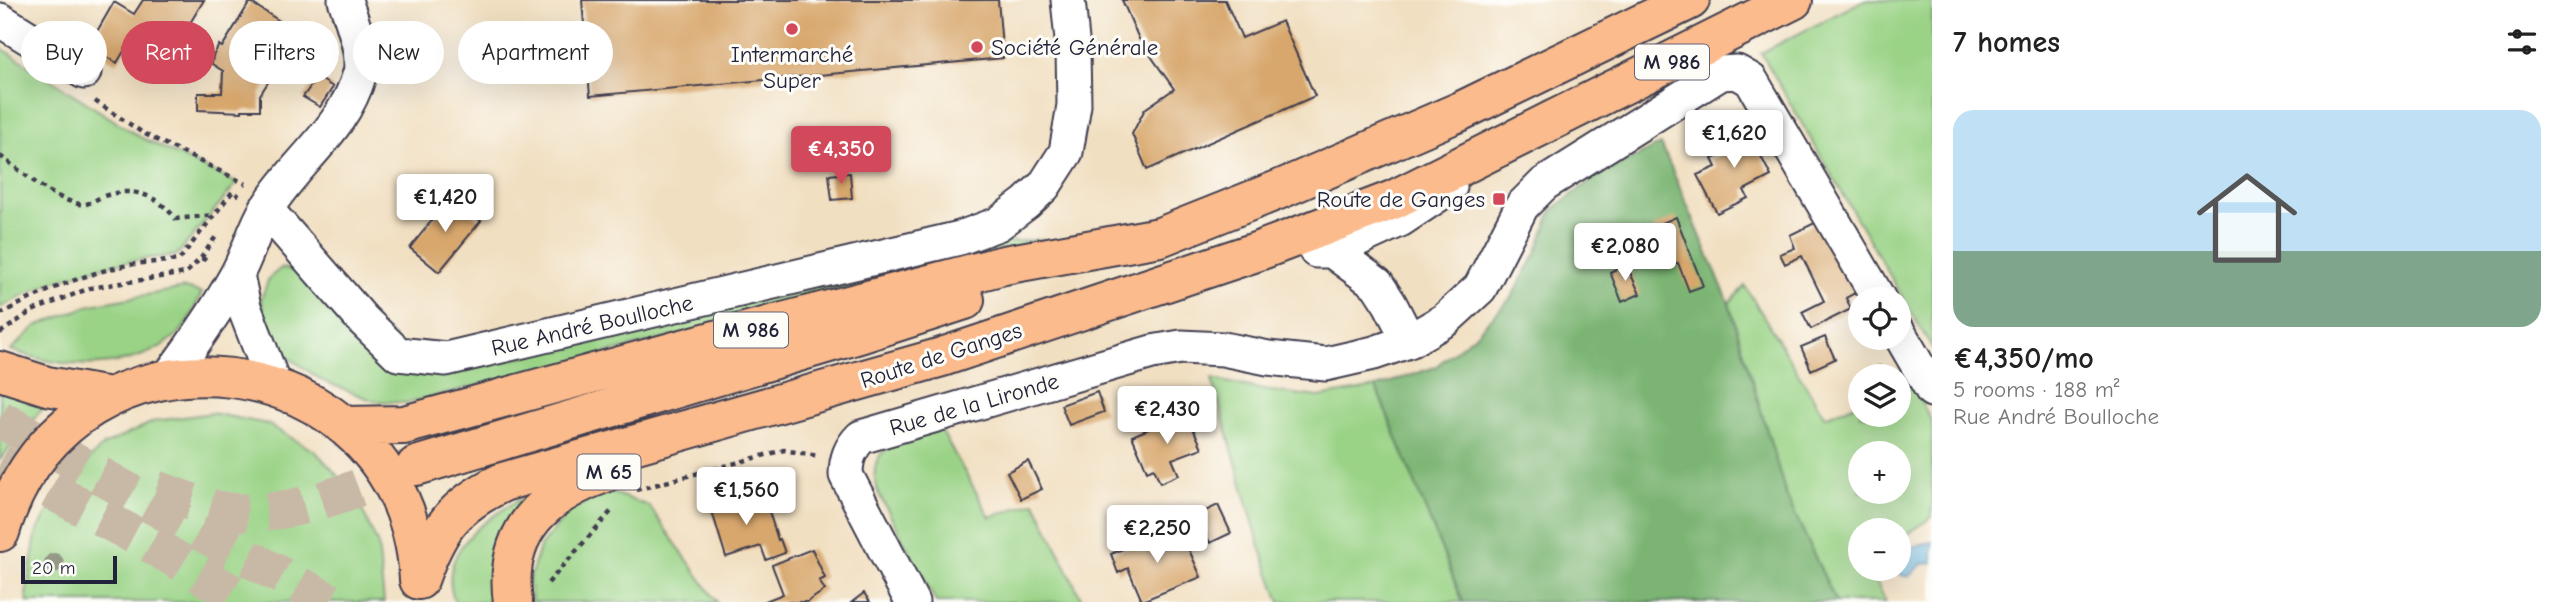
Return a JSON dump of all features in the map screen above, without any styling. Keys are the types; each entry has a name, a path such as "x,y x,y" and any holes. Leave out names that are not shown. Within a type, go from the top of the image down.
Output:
{"main road":[{"name":"M 986","path":"1609,41 1644,0"},
{"name":"M 986","path":"344,426 404,425 752,330 1004,265 1160,237 1283,188 1461,111 1690,0"},
{"name":"Route de Ganges","path":"422,593 438,536 463,505 503,482 943,357 1256,252 1393,200 1793,0"},
{"path":"416,466 859,334 1160,237"},
{"path":"0,371 47,386 110,397"},
{"path":"3,515 26,472 50,442 78,417 110,397 167,378 195,375 249,379 312,403 344,426 379,464 393,485 412,533 422,593"},
{"name":"M 65","path":"527,596 512,567 525,526 557,495 594,477 746,426 776,406"}],"street":[{"path":"167,378 194,343 237,275 266,209 334,127 354,89 361,69 356,34 345,0"},
{"name":"Rue André Boulloche","path":"266,209 362,320 398,354 446,359 960,238 998,224 1044,186 1066,152 1074,105 1073,50 1068,0"},
{"path":"0,20 88,85"},
{"name":"Rue de la Lironde","path":"846,461 853,445 861,437 1152,352 1181,347 1223,349 1268,358 1326,364 1374,353 1409,341 1445,320 1480,288 1522,206 1544,184 1721,73 1737,72 1751,80 1872,287"},
{"path":"1256,252 1332,251 1400,220 1548,122"},
{"path":"1377,284 1380,249 1400,220"},
{"path":"1332,251 1377,284 1409,341"},
{"path":"237,275 244,307 275,387"},
{"path":"1909,350 1932,390"},
{"path":"846,461 846,475 852,491 912,602"}],"path":[{"path":"0,314 81,277 128,265 179,260 233,191 242,198 251,186 143,134 88,85"},
{"path":"0,156 63,199 79,204 130,191 158,200 176,219 215,215"},
{"path":"0,333 32,311 90,288 186,272 201,258 237,275"},
{"path":"629,492 784,450 846,461"},
{"path":"527,596 564,567 621,501"}],"green space":[{"path":"1864,0 1932,0 1932,348 1911,312 1911,287 1897,287 1761,53"},
{"path":"0,47 21,60 21,84 58,84 140,137 237,183 177,255 130,261 85,271 21,296 0,308"},
{"path":"1661,144 1729,303 1786,495 1836,602 1463,602 1376,387 1435,367 1474,336 1511,298 1536,254 1552,210 1597,176"},
{"path":"1045,239 756,316 407,403 374,401 323,381 288,357 266,323 261,299 269,278 281,268 298,271 362,339 375,357 393,370 418,375 449,374 996,243"},
{"path":"1745,286 1825,417 1848,407 1848,427 1911,427 1911,383 1932,422 1932,517 1911,532 1911,518 1848,518 1848,581 1876,581 1886,602 1836,602 1786,495 1729,303"},
{"path":"185,288 202,293 185,326 159,347 139,356 118,362 75,364 31,357 11,350 36,326 91,305"},
{"path":"1212,379 1263,390 1319,397 1376,387 1463,602 1280,602 1260,547"},
{"path":"0,389 43,408 0,460"},
{"path":"212,413 267,424 316,452 355,494 378,545 384,602 28,602 26,595 36,534 63,484 104,445 155,421"},
{"path":"941,430 990,517 1035,502 1083,602 936,602 878,492 875,476 876,463 881,453 890,446"},
{"path":"541,488 501,602 455,602 450,582 453,564 461,547 490,519"},
{"path":"605,490 649,506 717,602 532,602 529,580 541,545 570,511"}],"water":[{"path":"1932,542 1932,563 1922,564 1911,574 1911,548"}],"building":[{"path":"143,0 204,0 191,21 121,21 121,56 117,63 107,57 107,21 103,21 114,2 134,14"},
{"name":"Intermarché Super","path":"582,0 998,0 1003,58 590,96 589,84 613,84 613,21 584,21"},
{"path":"1122,0 1225,0 1242,38 1282,21 1315,96 1147,170 1132,134 1145,109 1174,89 1139,39"},
{"path":"250,2 279,21 238,21"},
{"path":"229,36 229,84 267,84 260,95 260,110 198,110 198,93 222,93 223,71 215,66 215,52 219,45 222,47"},
{"path":"312,84 328,84 333,87 320,107 303,97"},
{"path":"1744,123 1771,176 1744,190 1748,198 1717,213 1697,175 1716,167 1712,159 1726,152 1721,139"},
{"path":"850,173 852,198 832,200 829,175"},
{"path":"451,196 481,221 439,272 410,248"},
{"path":"1676,217 1703,286 1689,291 1678,263 1671,266 1653,227"},
{"path":"1823,219 1861,287 1848,287 1848,310 1811,329 1802,312 1824,301 1802,256 1785,264 1780,254 1795,248 1790,235"},
{"path":"1626,264 1640,294 1622,302 1610,272"},
{"path":"1825,337 1835,359 1811,370 1801,347"},
{"path":"1097,392 1104,412 1069,425 1061,405"},
{"path":"1186,413 1202,448 1172,459 1179,475 1160,483 1154,468 1147,471 1132,436"},
{"path":"1028,461 1042,489 1021,499 1007,472"},
{"path":"748,493 751,507 766,502 785,553 766,560 761,546 726,557 710,505"},
{"path":"1218,505 1231,533 1210,543 1197,515"},
{"path":"1157,534 1161,545 1183,536 1201,577 1142,601 1128,568 1118,573 1111,554"},
{"path":"812,549 825,578 819,581 825,590 807,602 763,602 783,594 772,565"},
{"path":"864,593 870,602 852,602"}],"tunnel":[{"path":"0,419 330,602"},
{"path":"0,463 149,543 246,602"},
{"path":"156,489 214,509 233,512 280,510 348,492 414,466"}],"place":[{"name":"Intermarché Super","path":"792,29"},
{"name":"Société Générale","path":"977,47"},
{"name":"Route de Ganges","path":"1499,199"}]}
